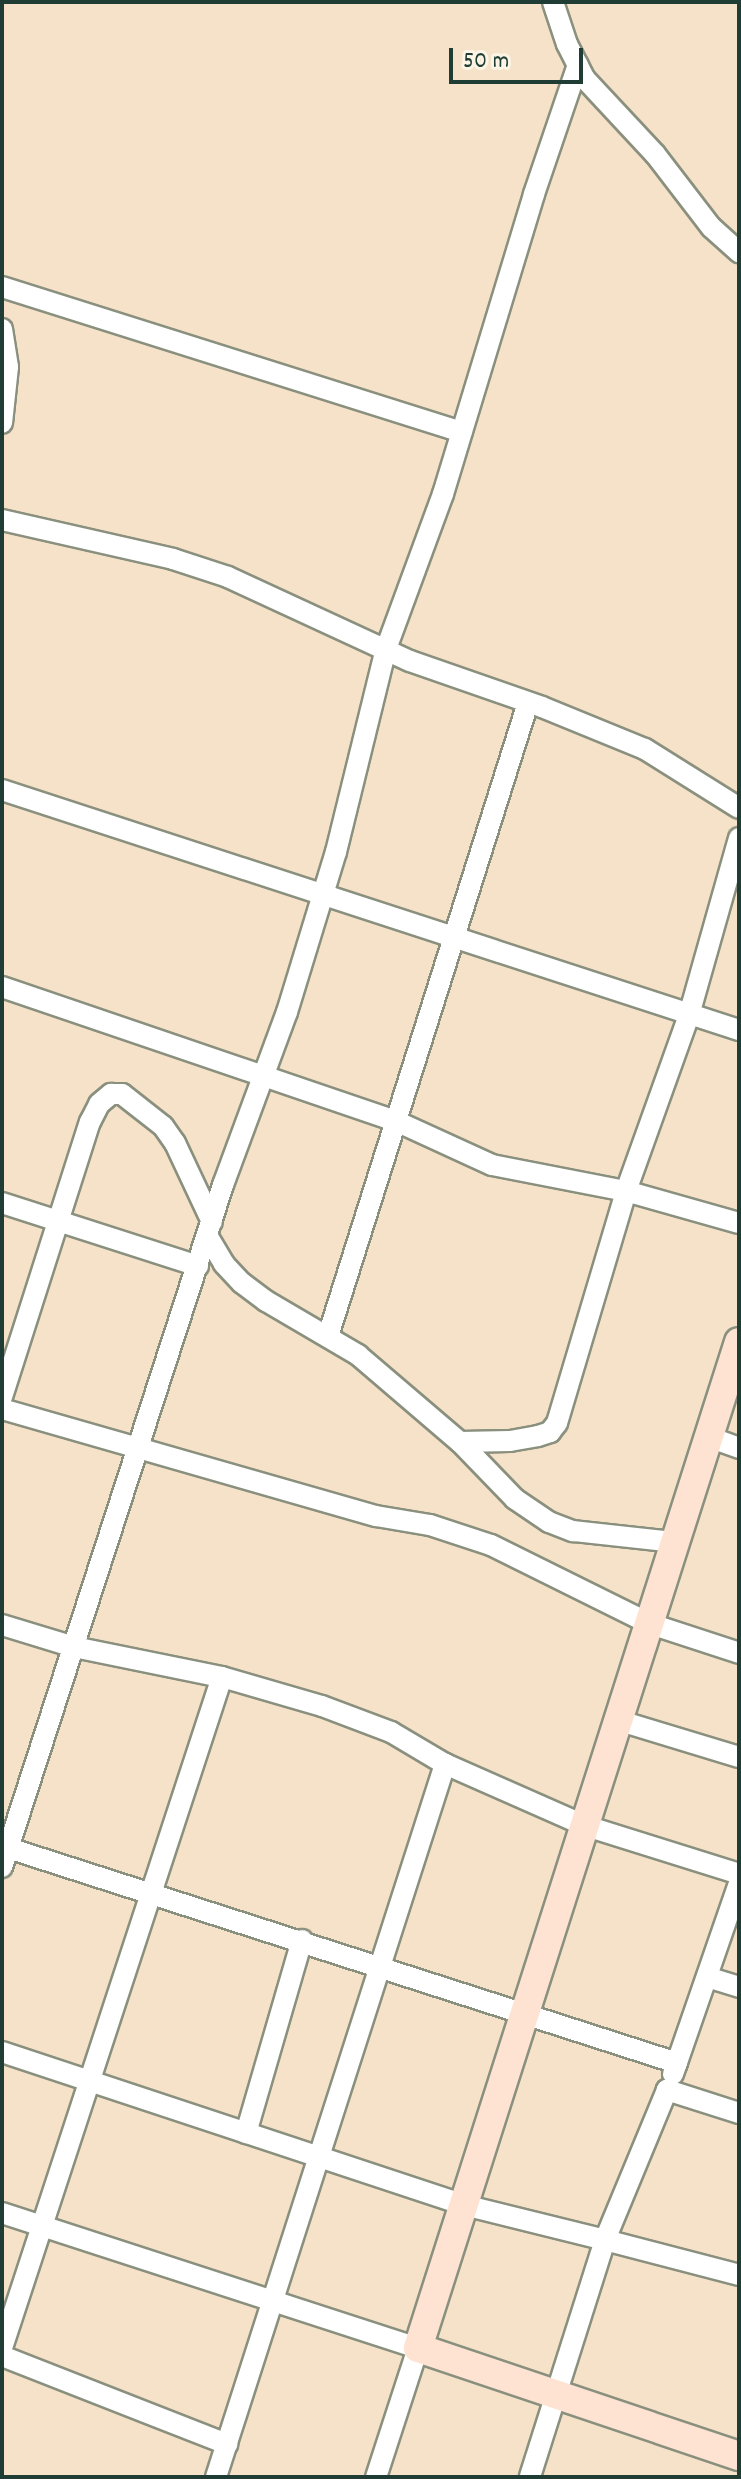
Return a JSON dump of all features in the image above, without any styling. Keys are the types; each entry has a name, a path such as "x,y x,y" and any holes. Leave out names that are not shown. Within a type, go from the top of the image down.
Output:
{"street":[{"path":"553,2 585,79 655,154 711,227 739,252"},
{"path":"578,65 534,194 443,494 386,649 322,896 287,1012 210,1230 4,1854 149,1892 677,2063"},
{"path":"2,287 462,432"},
{"path":"2,329 8,367 2,423"},
{"path":"2,520 203,568 386,649 645,749 677,766 739,808"},
{"path":"328,1336 456,939 528,703"},
{"path":"2,790 739,1030"},
{"path":"460,1442 510,1441 538,1436 550,1432 557,1423 626,1191 689,1015 739,838"},
{"path":"2,987 263,1073 398,1122 492,1165 626,1191 739,1223"},
{"path":"2,1397 55,1222 90,1122 99,1104 111,1094 122,1094 163,1126 175,1143 224,1264 242,1283 266,1301 328,1336 410,1397 460,1442 515,1499 549,1522 573,1531 674,1542"},
{"path":"2,1203 198,1266"},
{"path":"376,2477 739,1342"},
{"path":"2,1409 476,1540 648,1623 739,1653"},
{"path":"709,1437 739,1448"},
{"path":"2,1625 74,1647 222,1677 322,1706 391,1732 445,1764 583,1825 739,1874"},
{"path":"2,2348 222,1677"},
{"path":"617,1720 739,1757"},
{"path":"216,2477 445,1764"},
{"path":"530,2477 605,2240 667,2090 739,1883"},
{"path":"246,2133 302,1940"},
{"path":"707,1977 739,1987"},
{"path":"2,2052 464,2205 739,2275"},
{"path":"667,2090 739,2113"},
{"path":"2,2213 556,2393 739,2456"},
{"path":"2,2356 227,2444"}]}
